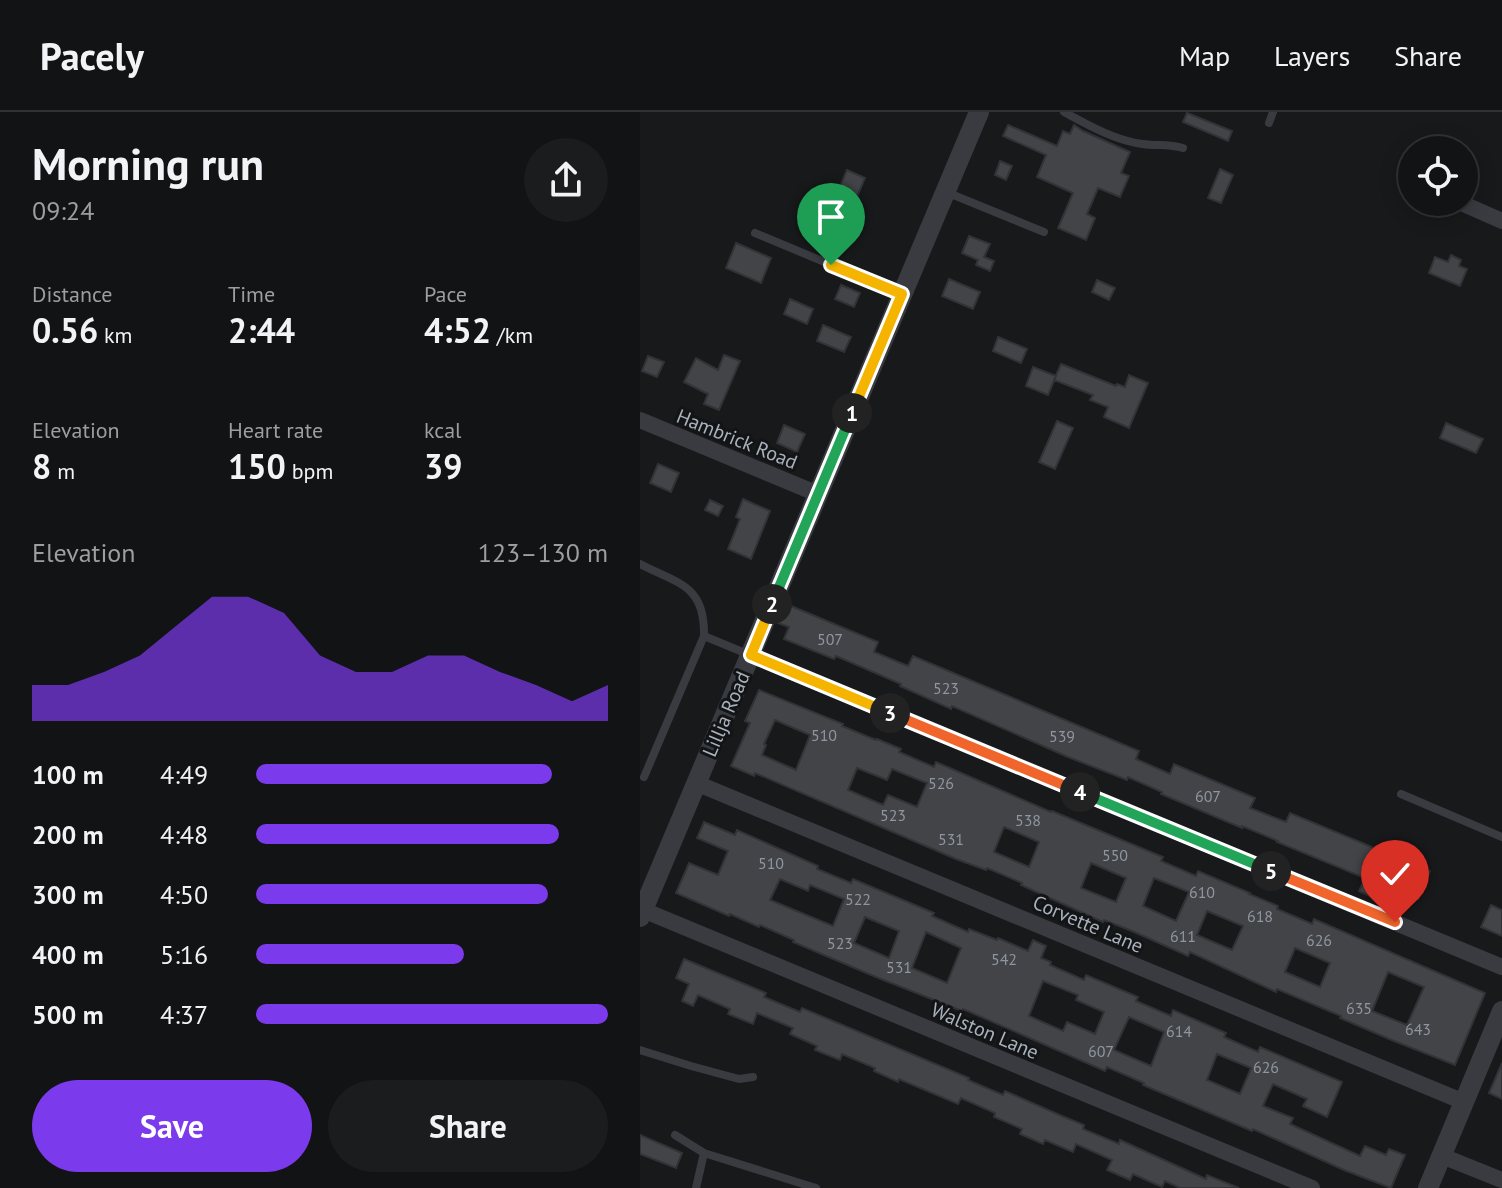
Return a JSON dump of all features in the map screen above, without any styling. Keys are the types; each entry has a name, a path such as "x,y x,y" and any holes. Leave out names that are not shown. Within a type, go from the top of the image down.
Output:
{"street":[{"name":"Lillja Road","path":"642,914 979,112"},
{"path":"1478,210 1502,221"},
{"name":"Hambrick Road","path":"640,420 818,494"},
{"path":"751,655 1502,967"},
{"name":"Corvette Lane","path":"696,783 1464,1102"},
{"name":"Walston Lane","path":"642,914 1312,1188"},
{"path":"1428,1188 1498,1032 1502,1011"},
{"path":"1442,1156 1502,1180"}],"lane":[{"path":"1064,112 1120,139 1183,148"},
{"path":"1269,123 1273,112"},
{"path":"945,192 1044,232"},
{"path":"755,233 902,294"},
{"path":"640,564 688,588 700,601 705,617 704,636 644,777"},
{"path":"704,636 751,655"},
{"path":"1401,794 1502,837"},
{"path":"640,1050 739,1079 753,1077"},
{"path":"675,1135 704,1153 816,1188"},
{"path":"696,1188 704,1153"}],"building":[{"path":"1187,113 1232,131 1228,141 1183,122"},
{"path":"1008,125 1057,146 1063,131 1070,134 1074,125 1130,152 1121,173 1129,176 1120,197 1098,188 1087,214 1095,218 1086,240 1058,228 1073,193 1037,177 1046,155 1003,136"},
{"path":"1000,161 1012,166 1006,180 995,175"},
{"path":"1220,169 1233,175 1221,203 1208,198"},
{"path":"847,170 865,178 848,218 830,210"},
{"path":"969,236 990,244 984,257 994,261 990,271 976,265 978,260 962,253"},
{"path":"736,243 771,258 761,283 726,268"},
{"path":"1451,255 1461,260 1459,266 1467,269 1460,286 1429,273 1435,257 1448,262"},
{"path":"949,279 980,292 973,309 942,296"},
{"path":"1097,280 1115,288 1109,300 1092,292"},
{"path":"841,285 860,293 854,307 835,299"},
{"path":"790,299 813,309 807,324 784,314"},
{"path":"823,325 851,337 844,352 817,341"},
{"path":"998,337 1027,349 1021,363 993,351"},
{"path":"724,355 740,361 719,410 704,404 708,394 684,382 696,358 718,370"},
{"path":"648,356 664,362 657,377 642,371"},
{"path":"1061,364 1116,386 1125,387 1129,375 1148,383 1129,428 1104,417 1108,407 1090,400 1093,395 1054,380"},
{"path":"1033,367 1056,376 1048,395 1026,386"},
{"path":"1057,421 1073,428 1055,469 1039,462"},
{"path":"1446,423 1483,439 1476,453 1440,438"},
{"path":"784,425 805,434 797,452 777,443"},
{"path":"658,464 679,473 671,492 650,483"},
{"path":"743,499 770,511 751,559 728,549 740,519 736,517"},
{"path":"710,500 723,506 718,516 705,510"},
{"path":"786,604 878,642 874,652 908,666 913,656 1139,751 1136,759 1170,774 1174,764 1255,798 1250,808 1286,822 1290,813 1430,871 1418,899 1382,885 1376,899 1359,891 1365,878 1161,794 1128,777 1127,780 1068,757 952,706 951,709 836,656 834,659 784,639 789,627 778,623"},
{"path":"759,690 901,749 899,752 934,767 936,762 1163,857 1161,861 1196,876 1198,871 1312,924 1314,919 1485,993 1455,1065 1277,989 1276,992 1190,952 1188,956 1132,931 1103,922 987,868 956,859 755,773 754,776 731,766 750,723 745,721","holes":["775,720 810,735 796,770 762,755","857,768 887,780 892,769 927,783 917,807 888,795 883,805 848,790","1004,827 1039,842 1029,867 994,852","1091,863 1126,878 1116,902 1081,888","1154,878 1189,892 1176,921 1143,906","1207,911 1243,926 1232,950 1197,935","1295,948 1330,963 1320,987 1285,972","1388,972 1424,987 1407,1025 1372,1011"]},
{"path":"704,822 735,835 737,830 818,866 817,869 851,883 853,879 934,913 932,916 968,932 969,929 998,938 1028,951 1033,940 1046,946 1041,958 1051,962 1050,965 1084,980 1086,975 1138,997 1136,1001 1171,1016 1173,1010 1226,1033 1224,1037 1258,1052 1260,1047 1342,1082 1327,1117 1303,1106 1307,1099 1273,1084 1263,1106 1293,1118 1290,1124 1360,1156 1365,1146 1386,1155 1389,1149 1405,1155 1391,1188 1143,1085 1107,1067 1105,1071 963,1009 876,977 760,925 729,916 676,893 689,863 718,875 728,851 697,838","holes":["780,879 808,891 810,885 844,899 833,926 770,900","865,917 899,931 889,958 854,943","926,932 961,948 947,983 912,968","1043,981 1078,995 1076,1000 1104,1012 1095,1034 1067,1022 1063,1031 1029,1016","1129,1017 1164,1032 1151,1066 1114,1050","1217,1054 1251,1068 1240,1094 1207,1080"]},
{"path":"1491,905 1502,910 1502,936 1481,927"},
{"path":"684,959 766,993 764,997 800,1012 802,1008 1003,1095 1005,1091 1084,1125 1083,1129 1119,1144 1120,1140 1206,1179 1207,1175 1239,1188 1180,1188 1165,1181 1162,1187 1133,1174 1130,1180 1107,1170 1112,1160 1076,1144 1073,1152 1045,1140 1043,1144 1020,1134 1022,1129 994,1117 995,1113 961,1098 958,1104 899,1079 898,1082 842,1054 840,1060 815,1050 817,1046 790,1034 793,1028 757,1013 753,1024 728,1014 730,1009 698,995 693,1006 682,1001 689,984 676,978"},
{"path":"1502,1063 1502,1099 1489,1093"},
{"path":"640,1135 682,1153 676,1168 640,1154"}],"route":[{"path":"831,265 902,294 751,655 1395,922"}]}
